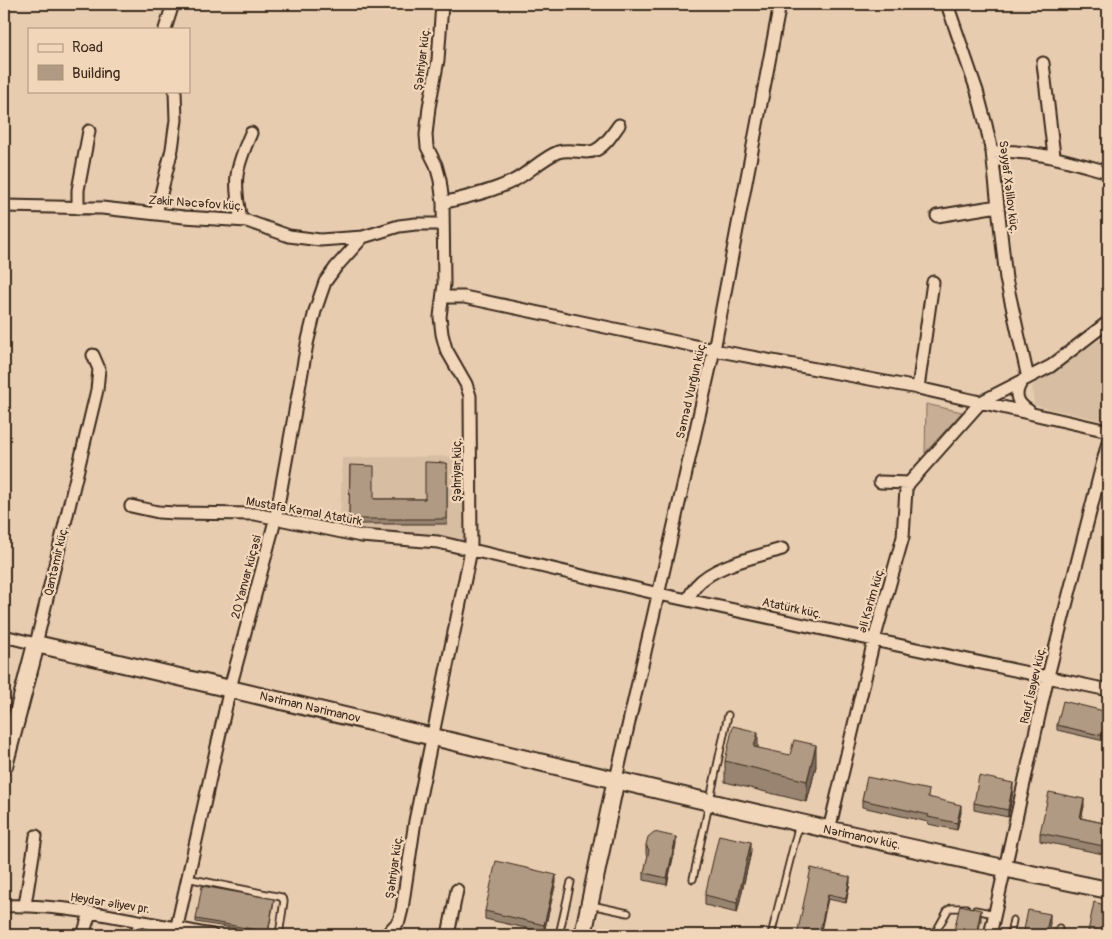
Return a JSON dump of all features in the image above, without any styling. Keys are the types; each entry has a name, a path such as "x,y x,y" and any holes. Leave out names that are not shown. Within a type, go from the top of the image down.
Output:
{"main road":[{"name":"Nəriman Nərimanov","path":"36,644 616,780"},
{"name":"Qantəmir küç.","path":"4,766 36,644"},
{"name":"Nərimanov küç.","path":"616,780 799,824 1108,890"},
{"path":"583,935 616,780"}],"street":[{"path":"165,28 173,4"},
{"name":"Şəhriyar küç.","path":"387,935 399,921 402,909 415,821 471,550 470,396 466,384 446,350 440,317 444,297 442,203 440,180 436,165 427,147 426,135 438,60 442,4"},
{"name":"Səməd Vurğun küç.","path":"616,780 714,350 780,4"},
{"name":"Səyyaf Xəlilov küç.","path":"947,4 977,91 992,152 1006,279 1026,379 1016,392 1022,407 1031,412"},
{"path":"1043,64 1054,156"},
{"path":"156,214 172,149 176,120 175,92"},
{"path":"442,203 483,193 513,181 550,156 562,151 595,151 604,144 620,124"},
{"path":"78,208 78,190 89,132"},
{"path":"241,220 236,195 237,171 251,133"},
{"path":"992,152 1029,152 1054,156 1108,172"},
{"name":"Zakir Nəcəfov küç.","path":"4,206 102,208 241,220 258,224 289,236 320,240 363,237 399,226 442,224"},
{"path":"937,216 998,206"},
{"name":"20 Yanvar küçəsi","path":"175,932 230,688 276,517 307,344 315,311 325,282 363,237"},
{"path":"918,388 933,282"},
{"path":"444,297 464,297 714,350 918,388 1031,412 1108,431"},
{"path":"880,482 909,483 982,402 1051,366 1108,322"},
{"name":"Qantəmir küç.","path":"36,644 96,390 98,369 93,355"},
{"name":"Rauf İsayev küç.","path":"990,935 1048,676 1108,442"},
{"name":"Əli Kərim küç.","path":"829,830 874,640 903,538 906,489 909,483"},
{"name":"Mustafa Kəmal Atatürk","path":"131,506 158,512 255,514 361,536 438,542 471,550"},
{"path":"688,599 703,580 724,568 782,549"},
{"name":"Atatürk küç.","path":"471,550 659,594 1108,690"},
{"name":"Nəriman Nərimanov","path":"4,636 36,644"},
{"path":"26,906 36,836"},
{"path":"448,935 457,890"},
{"name":"Heydər Əliyev pr.","path":"4,906 26,906 90,913 175,932 212,935"},
{"path":"83,935 90,913"}],"lane":[{"path":"693,879 728,715"},
{"path":"771,935 799,824"},
{"path":"187,878 281,897 284,900 284,906 279,935"},
{"path":"559,935 571,882"},
{"path":"589,905 628,913"},
{"path":"934,935 944,916 951,908 960,907 995,914"},
{"path":"1010,935 1013,920"},
{"path":"134,935 136,922"}],"shaded area":[{"path":"1108,334 1108,411 1104,421 1034,405 1032,386"},
{"path":"926,404 962,412 925,453"},
{"path":"462,456 463,540 340,527 342,458"}],"building":[{"path":"425,462 447,463 447,519 349,519 350,465 374,466 374,499 425,499"},
{"path":"1063,701 1108,712 1108,737 1057,725"},
{"path":"733,726 758,732 754,747 790,755 794,740 816,745 807,781 725,761"},
{"path":"979,776 1013,783 1008,810 974,803"},
{"path":"867,777 929,790 928,797 961,805 957,823 862,800"},
{"path":"1049,792 1084,799 1080,818 1108,824 1108,847 1040,833"},
{"path":"654,832 676,837 667,878 644,873 649,850 646,845 648,837"},
{"path":"719,835 751,842 737,903 705,895"},
{"path":"496,861 556,875 544,925 485,911"},
{"path":"811,868 850,877 846,898 828,894 819,935 797,935"},
{"path":"202,886 274,899 268,932 196,919"},
{"path":"1094,902 1108,906 1108,935 1088,932"},
{"path":"960,905 981,910 976,935 953,935"},
{"path":"1028,910 1050,914 1045,935 1023,935"}]}
